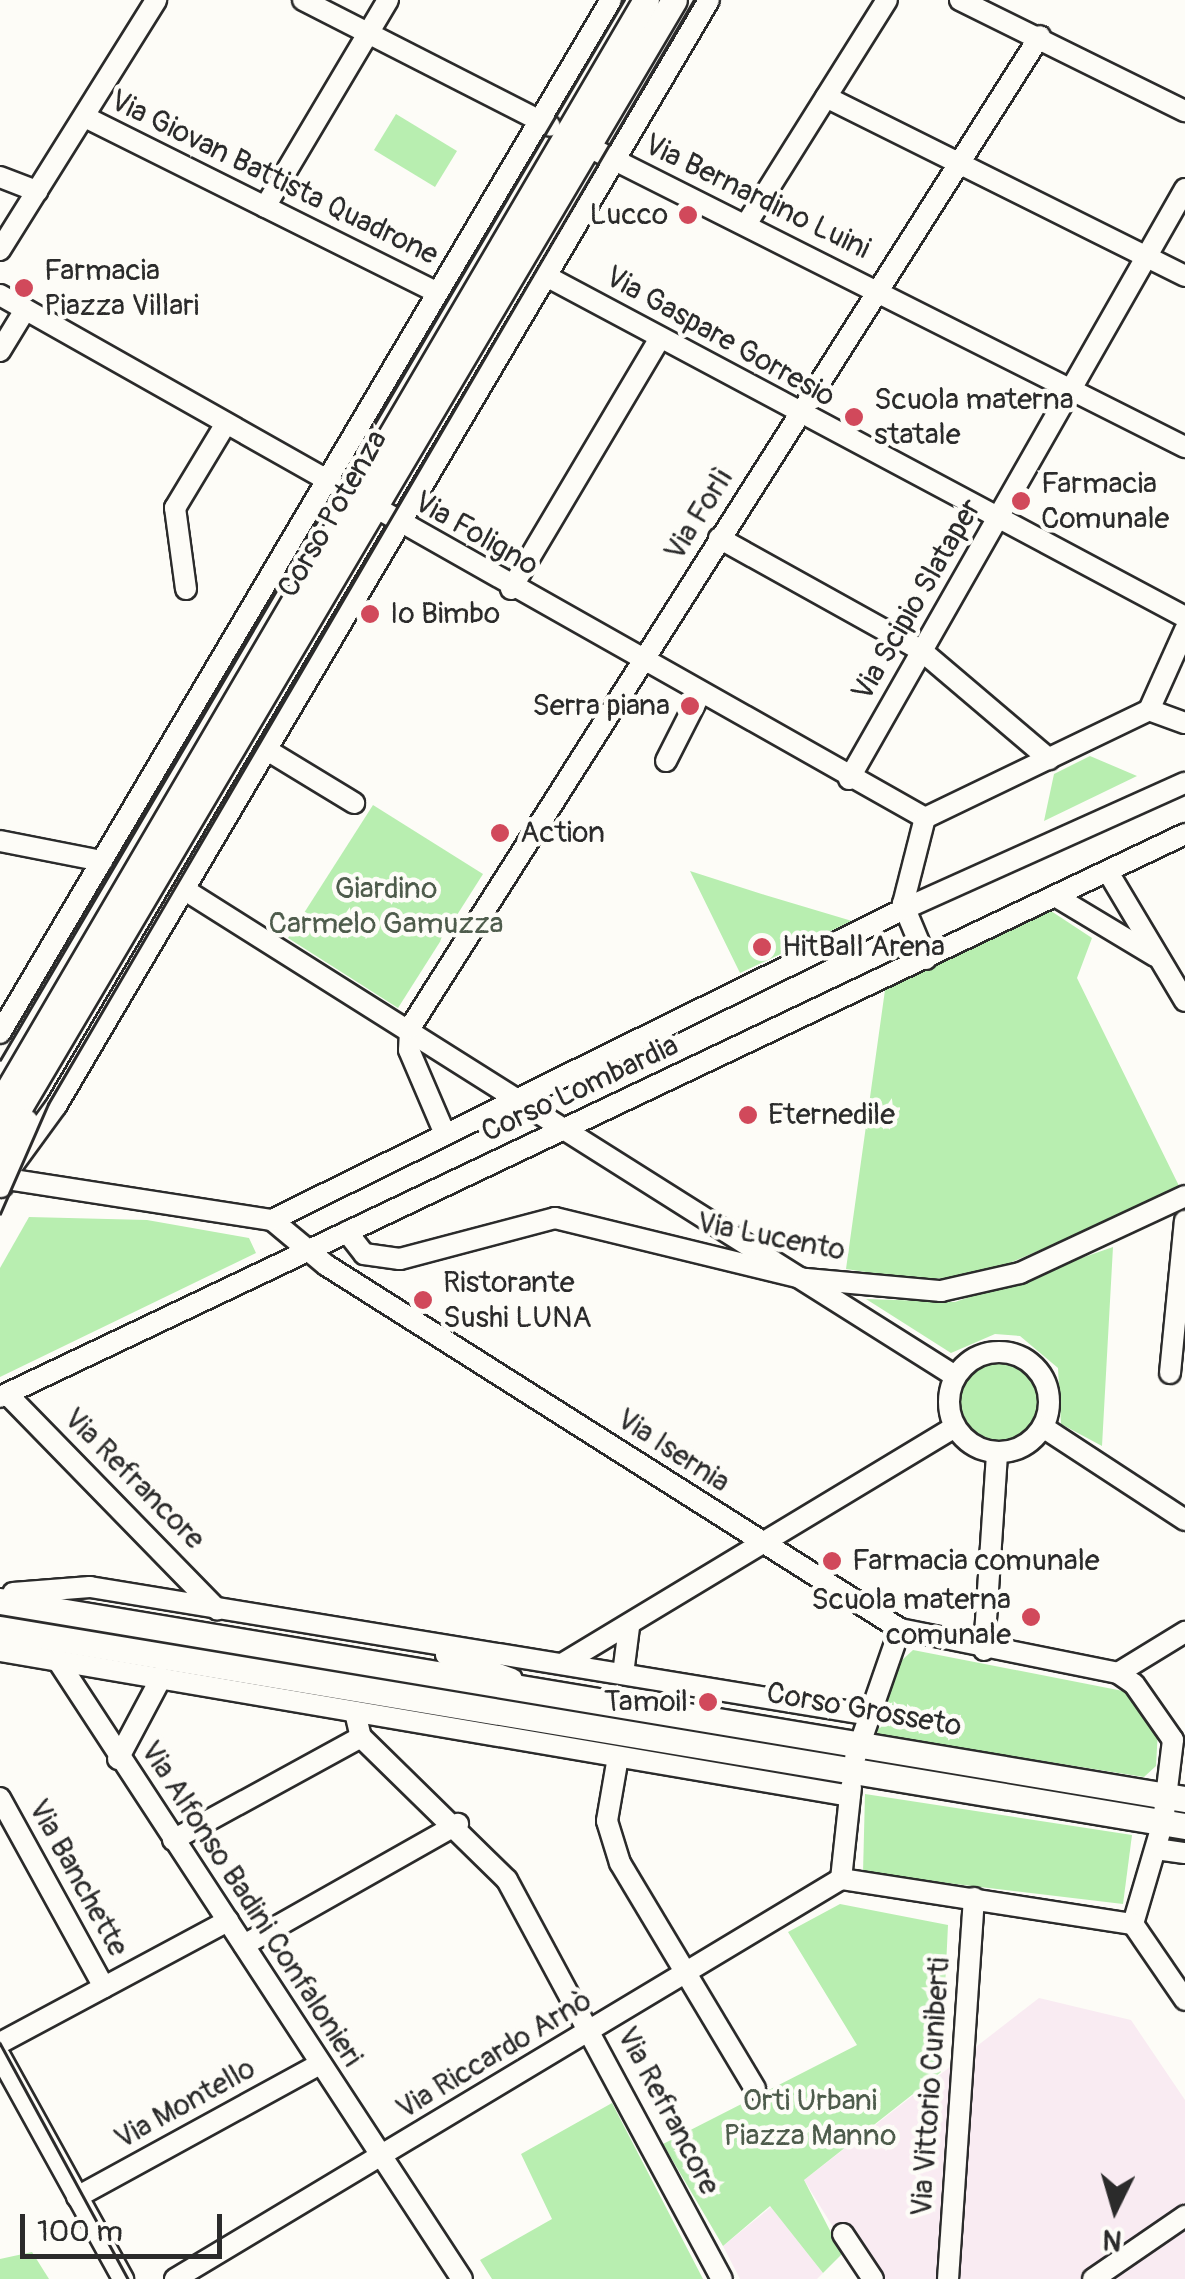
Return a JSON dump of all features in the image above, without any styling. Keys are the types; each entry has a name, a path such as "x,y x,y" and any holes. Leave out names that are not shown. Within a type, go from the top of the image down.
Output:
{"main road":[{"name":"Corso Potenza","path":"577,141 646,0"},
{"name":"Corso Potenza","path":"0,1140 38,1057 362,504 577,141 674,0"},
{"name":"Corso Potenza","path":"0,1087 38,1057"},
{"name":"Corso Potenza","path":"0,1104 38,1057"},
{"name":"Corso Potenza","path":"1,1180 38,1057"},
{"name":"Corso Grosseto","path":"0,1600 857,1741 1177,1784"},
{"name":"Corso Grosseto","path":"0,1632 544,1722 851,1784 1174,1824"}],"street":[{"path":"0,250 156,0"},
{"name":"Via Bernardino Luini","path":"303,0 1185,448"},
{"path":"265,207 388,0"},
{"name":"Corso Potenza","path":"0,1033 322,480 611,0"},
{"name":"Corso Potenza","path":"1,1180 186,890 708,0"},
{"path":"747,223 888,0"},
{"path":"960,0 1040,36 1185,111"},
{"name":"Via Forlì","path":"410,1028 1040,36"},
{"path":"826,97 1185,276"},
{"name":"Via Giovan Battista Quadrone","path":"84,117 436,292"},
{"path":"0,177 37,191"},
{"name":"Via Scipio Slataper","path":"849,779 1185,189"},
{"name":"Via Gaspare Gorresio","path":"546,276 1185,618"},
{"name":"Via Foligno","path":"0,295 641,663 926,818"},
{"path":"0,351 25,310"},
{"path":"510,589 660,338"},
{"path":"186,590 175,508 226,425"},
{"path":"720,538 922,651 1049,758"},
{"path":"926,959 904,909 926,818 1150,710 1185,630"},
{"path":"666,761 700,696"},
{"path":"1150,710 1185,722"},
{"path":"268,750 354,804"},
{"name":"Corso Lombardia","path":"272,1220 904,909 1185,783"},
{"name":"Corso Lombardia","path":"3,1395 1185,834"},
{"path":"0,842 102,861"},
{"path":"1108,872 1185,1001"},
{"path":"186,890 410,1028 955,1376"},
{"path":"1055,896 1157,958"},
{"path":"410,1028 409,1050 444,1134"},
{"path":"1,1180 272,1220"},
{"name":"Via Lucento","path":"347,1232 364,1254 400,1258 526,1222 585,1221 806,1279 962,1289 1020,1273 1185,1196"},
{"name":"Via Isernia","path":"272,1220 306,1250 900,1628 984,1650 1118,1673"},
{"path":"1170,1373 1185,1222"},
{"path":"955,1376 994,1351 1024,1358 1049,1396 1042,1427 1018,1448 997,1452 955,1427"},
{"path":"955,1376 955,1427"},
{"name":"Via Refrancore","path":"3,1395 217,1609"},
{"path":"562,1664 955,1427"},
{"path":"1042,1427 1185,1520"},
{"path":"984,1650 997,1452"},
{"name":"Corso Grosseto","path":"0,1590 90,1588 864,1714"},
{"path":"623,1674 628,1627"},
{"path":"900,1628 864,1714 857,1741 841,1878 1133,1924 1185,2000"},
{"name":"Corso Grosseto","path":"0,1632 50,1660"},
{"path":"1133,1924 1156,1849 1174,1824 1179,1737 1118,1673 1185,1632"},
{"name":"Corso Grosseto","path":"392,1636 532,1686"},
{"name":"Corso Grosseto","path":"0,1652 618,1757 851,1784"},
{"name":"Via Alfonso Badini Confalonieri","path":"50,1660 228,1920 462,2279"},
{"path":"118,1760 161,1678"},
{"path":"173,1840 362,1737 356,1712"},
{"name":"Corso Grosseto","path":"379,1716 544,1722"},
{"name":"Via Refrancore","path":"362,1737 458,1824 507,1880 722,2279"},
{"path":"618,1757 608,1834 755,2090"},
{"name":"Via Banchette","path":"0,1798 104,1987"},
{"path":"244,1946 458,1824"},
{"path":"1156,1849 1185,1853"},
{"name":"Via Riccardo Arnò","path":"175,2279 592,2032 841,1878"},
{"name":"Via Vittorio Cuniberti","path":"948,2279 974,1898"},
{"path":"0,2043 228,1920"},
{"path":"0,2056 124,2279"},
{"name":"Via Montello","path":"77,2197 320,2064"},
{"path":"1092,2279 1185,2216"},
{"path":"843,2234 873,2279"}],"shaded area":[{"path":"1039,1998 1131,2020 1185,2100 1185,2279 865,2279 804,2180"},
{"path":"771,2207 823,2273 817,2279 740,2279 723,2246"}],"green space":[{"path":"396,114 457,151 435,187 374,150"},
{"path":"1090,756 1137,776 1044,821 1054,774"},
{"name":"Giardino Carmelo Gamuzza","path":"373,805 483,874 398,1008 288,938"},
{"name":"HitBall Arena","path":"690,871 765,895 852,921 740,973"},
{"path":"1051,911 1092,938 1077,978 1181,1190 984,1274 919,1280 846,1269 885,990"},
{"path":"29,1217 147,1220 249,1238 256,1253 0,1377 0,1268"},
{"path":"1113,1247 1102,1446 1061,1424 1058,1368 1020,1336 995,1334 951,1353 866,1299 955,1302"},
{"path":"1000,1360 1016,1363 1029,1372 1038,1385 1038,1417 1029,1430 1016,1439 1000,1442 984,1439 971,1430 962,1417 959,1401 962,1385 971,1372 984,1363"},
{"path":"913,1650 1123,1691 1158,1729 1156,1766 1144,1777 877,1735 889,1672"},
{"path":"865,1794 1132,1835 1123,1904 863,1873"},
{"name":"Orti Urbani Piazza Manno","path":"840,1904 948,1925 941,2072 804,2180 842,2254 823,2273 770,2206 723,2246 663,2144 857,2045 788,1932"},
{"path":"612,2103 703,2279 492,2279 480,2260 552,2219 521,2154"},
{"path":"32,2252 49,2279 0,2279 0,2259"}],"tram line":[{"path":"0,1060 624,0"},
{"path":"0,1214 48,1104 694,0"},
{"path":"0,2043 128,2279"}],"place":[{"name":"Lucco","path":"688,215"},
{"name":"Farmacia Piazza Villari","path":"24,288"},
{"name":"Scuola materna statale","path":"854,417"},
{"name":"Farmacia Comunale","path":"1021,501"},
{"name":"Io Bimbo","path":"370,614"},
{"name":"Serra piana","path":"690,706"},
{"name":"Action","path":"500,833"},
{"name":"HitBall Arena","path":"762,947"},
{"name":"Eternedile","path":"748,1115"},
{"name":"Ristorante Sushi LUNA","path":"423,1300"},
{"name":"Farmacia comunale","path":"832,1561"},
{"name":"Scuola materna comunale","path":"1031,1617"},
{"name":"Tamoil","path":"708,1702"}]}
